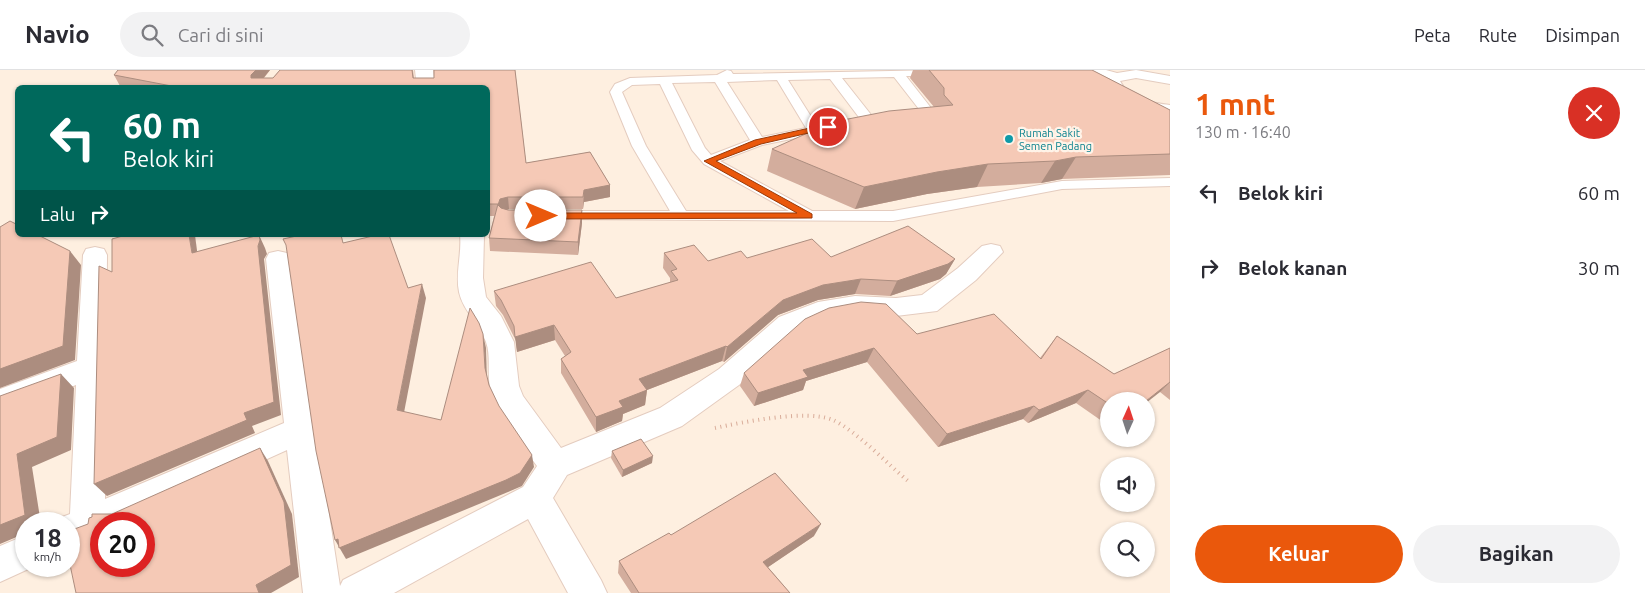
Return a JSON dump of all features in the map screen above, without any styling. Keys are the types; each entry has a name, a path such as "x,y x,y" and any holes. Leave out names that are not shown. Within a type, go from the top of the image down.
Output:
{"street":[{"path":"424,70 426,85"},
{"path":"472,237 475,252 471,274 472,292 477,307 490,321 500,343 506,392 522,420 555,465"},
{"path":"356,593 535,498 555,465 671,416 729,377 789,324 818,311 855,306 896,307 928,304 967,274 991,252"},
{"path":"79,512 91,368 95,255"},
{"path":"278,258 322,593"},
{"path":"0,401 91,368"},
{"path":"80,526 301,430"},
{"path":"535,498 588,593"},
{"path":"0,564 15,557"}],"lane":[{"path":"719,79 732,70"},
{"path":"1093,70 1117,77 1136,74 1168,79"},
{"path":"681,216 636,141 616,92 619,86 628,82 664,80 953,71"},
{"path":"709,161 758,142 813,129 868,121 922,118 929,113 897,73"},
{"path":"834,75 868,121"},
{"path":"780,76 813,129"},
{"path":"1117,77 1114,81 1115,87 1122,93 1148,104 1170,109"},
{"path":"719,79 758,142"},
{"path":"664,80 699,150 709,161 809,216"},
{"path":"545,216 892,216 1062,185 1170,182"}],"path":[{"path":"671,416 702,432 737,423 808,414 833,420 856,436 908,481"}],"building":[{"path":"118,70 256,70 251,75 251,78 273,78 280,70 412,70 413,78 434,78 434,70 515,70 526,163 590,152 610,185 584,190 583,197 508,197 500,199 498,205 508,210 582,210 578,242 489,238 498,204 490,204 490,85 166,85 114,75"},
{"name":"Rumah Sakit Semen Padang","path":"929,70 1092,70 1170,110 1170,154 1076,157 1055,161 988,164 864,187 772,149 821,127 843,120 889,111 953,105 944,95 944,88"},
{"path":"10,221 15,224 15,237 42,237 70,251 63,346 0,369 0,227"},
{"path":"908,226 955,259 948,264 897,281 861,279 823,285 783,300 727,347 639,379 647,390 619,401 623,407 596,417 561,359 571,352 554,325 515,337 514,326 501,300 494,291 591,262 616,298 678,280 671,271 677,269 664,253 694,245 708,261 741,251 747,258 812,239 831,257"},
{"path":"119,237 189,237 192,253 252,237 259,237 258,246 274,402 244,413 247,420 94,484 99,266 112,272 112,239"},
{"path":"292,237 342,237 343,243 368,237 390,237 408,288 422,284 397,410 441,420 470,308 483,334 485,368 489,385 499,406 532,455 520,473 339,548 338,539 335,540 316,451 286,245 283,239"},
{"path":"861,302 886,304 917,334 994,314 1041,359 1057,336 1114,374 1170,348 1170,382 1155,394 1155,392 1100,392 1100,398 1088,390 1039,410 1034,406 947,434 874,348 803,370 808,377 758,393 744,373 805,319 829,308"},
{"path":"61,374 57,437 17,454 25,512 15,512 15,519 0,525 0,396"},
{"path":"641,439 653,456 623,470 612,451"},
{"path":"260,448 284,502 291,565 256,585 259,593 76,593 73,577 80,577 80,527 88,524 89,518 90,577 155,577 155,512 116,512"},
{"path":"775,473 821,524 763,562 790,593 639,593 619,561 669,533 671,535"}],"place":[{"name":"Rumah Sakit Semen Padang","path":"1009,139"}],"route":[{"path":"541,216 809,216 709,161 758,142 828,127"}]}
